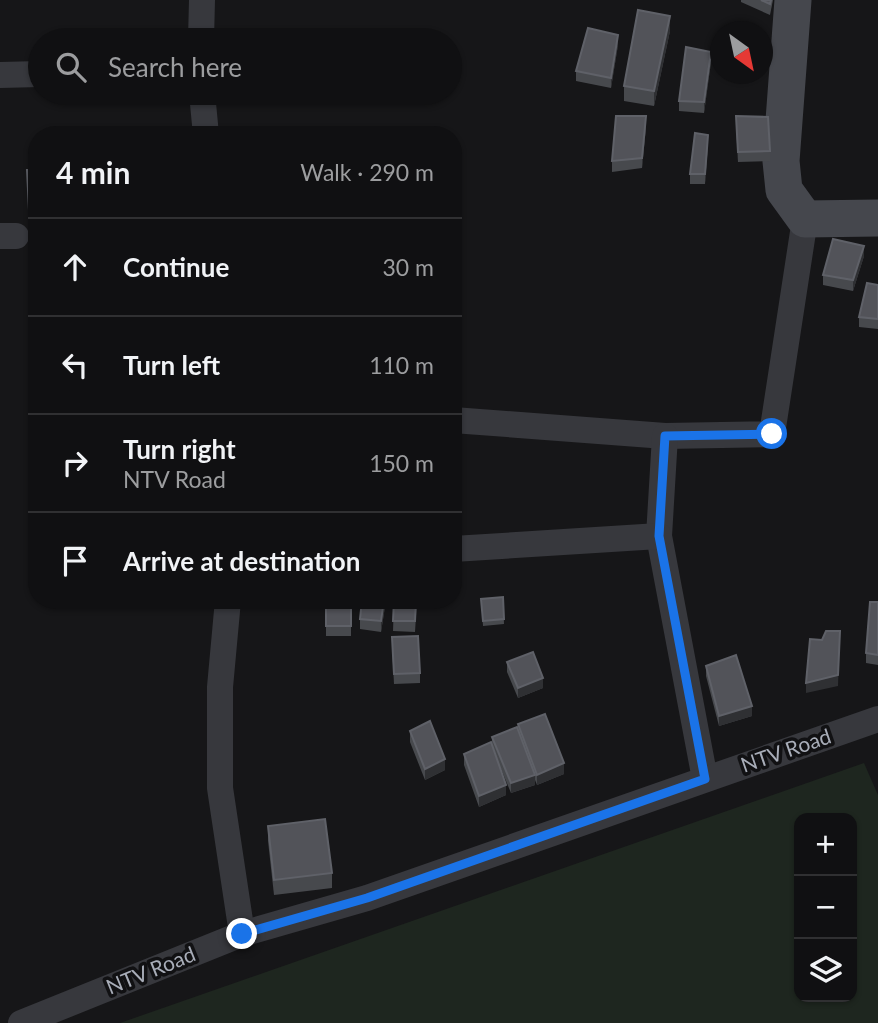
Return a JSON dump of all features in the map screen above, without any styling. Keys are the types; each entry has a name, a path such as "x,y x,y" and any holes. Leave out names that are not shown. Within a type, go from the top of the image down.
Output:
{"street":[{"path":"201,28 202,0"},
{"path":"462,421 665,436 772,434 805,219 785,190 781,161 793,0"},
{"path":"0,75 28,74"},
{"path":"203,105 204,126"},
{"path":"805,219 878,218"},
{"path":"665,436 659,536 705,779"},
{"path":"462,548 659,536"},
{"path":"227,609 219,687 220,788 242,934"},
{"name":"NTV Road","path":"21,1023 242,934 367,898 878,719"}],"shaded area":[{"path":"864,763 878,795 878,1023 120,1023"}],"building":[{"path":"638,10 670,16 654,91 624,86"},
{"path":"588,28 618,35 611,78 576,71"},
{"path":"686,47 710,52 704,102 679,101"},
{"path":"616,116 646,116 642,158 612,161"},
{"path":"736,116 768,117 770,151 738,152"},
{"path":"695,133 708,135 705,174 690,174"},
{"path":"833,239 864,246 853,280 823,275"},
{"path":"867,283 878,285 878,319 859,317"},
{"path":"503,597 504,619 483,621 481,599"},
{"path":"870,602 878,602 878,655 866,653"},
{"path":"326,609 351,609 351,626 326,626"},
{"path":"361,609 383,609 381,621 360,619"},
{"path":"394,609 416,609 415,621 393,621"},
{"path":"826,631 840,631 838,675 806,683 810,639 822,640"},
{"path":"418,636 420,673 394,674 392,637"},
{"path":"533,652 543,678 518,688 507,662"},
{"path":"736,655 752,706 719,716 706,666"},
{"path":"545,714 564,763 537,775 518,724"},
{"path":"430,721 445,759 425,769 410,731"},
{"path":"517,727 535,775 511,783 492,737"},
{"path":"491,742 506,785 479,796 464,754"},
{"path":"325,819 332,873 274,880 268,826"}],"route":[{"path":"242,934 367,898 705,779 659,536 665,436 772,434"}]}
